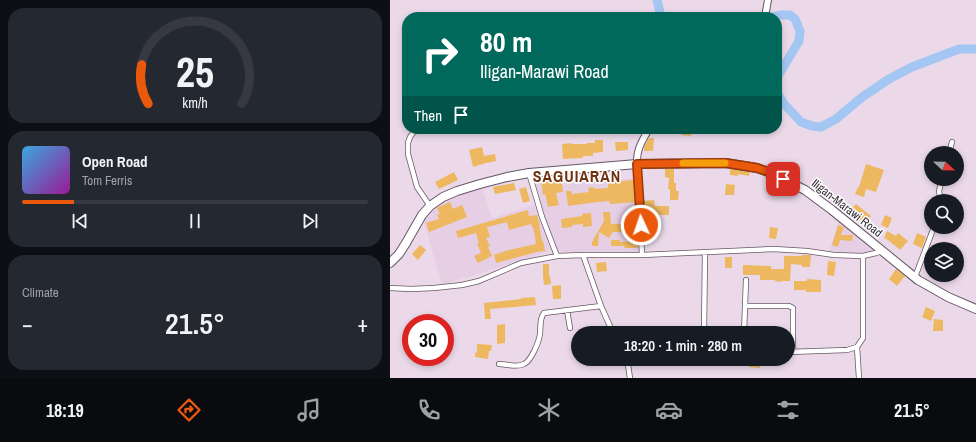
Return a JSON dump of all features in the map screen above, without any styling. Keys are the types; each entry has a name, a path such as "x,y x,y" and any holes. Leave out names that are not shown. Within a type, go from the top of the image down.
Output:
{"highway":[{"name":"Iligan-Marawi Road","path":"390,263 399,254 422,215 430,206 443,197 457,191 506,177 530,173 637,164 726,163 757,168 772,173 805,190 915,277 948,297 976,309"}],"main road":[{"path":"766,12 768,0"},
{"path":"637,164 638,149 646,134"}],"street":[{"path":"412,134 408,143 408,154 417,187 430,206"},
{"path":"951,146 952,142"},
{"path":"637,164 642,255"},
{"path":"530,173 540,211 557,256"},
{"path":"915,277 931,234"},
{"path":"390,288 411,289 462,285 479,281 521,263 557,256 642,255 773,249 807,251 834,255 863,256 882,251"},
{"path":"704,326 705,252"},
{"path":"584,255 601,306 610,326"},
{"path":"859,378 858,347 863,338 863,256"},
{"path":"744,326 746,280"},
{"path":"499,364 517,366 525,364 539,342 541,319 544,313 601,306"},
{"path":"745,306 789,306 793,308 792,326"},
{"path":"567,310 570,328"},
{"path":"795,352 847,350 858,347"},
{"path":"628,366 630,378"}],"shaded area":[{"path":"604,171 605,181 636,178 639,252 561,252 555,248 534,179"},
{"path":"482,187 492,218 534,205 551,251 442,285 423,219 448,198"},
{"path":"839,221 875,251 875,253 867,254 829,251"}],"building":[{"path":"682,134 691,134 691,136"},
{"path":"649,138 654,138 653,151 644,151 644,147"},
{"path":"595,140 603,140 603,152 593,153 593,156 583,156 583,158 563,159 562,144 587,144 595,143"},
{"path":"615,142 628,142 628,150 616,151"},
{"path":"482,147 484,156 495,154 496,161 473,167 469,150"},
{"path":"866,164 884,170 876,192 866,189 864,197 855,194 859,187"},
{"path":"665,169 674,169 674,183 676,183 676,191 679,191 678,200 670,200 670,189 668,189 669,178 665,177"},
{"path":"730,169 750,172 749,176 738,174 738,176 730,175"},
{"path":"454,172 458,180 439,189 435,182"},
{"path":"561,177 563,192 556,193 559,205 548,207 545,194 543,195 541,180"},
{"path":"634,180 635,202 610,204 609,201 568,206 566,191 571,191 572,194 589,192 588,188 608,188 608,182"},
{"path":"514,183 516,190 495,194 493,187"},
{"path":"726,184 735,185 734,195 725,195"},
{"path":"526,187 530,201 523,203 519,189"},
{"path":"654,200 655,206 669,206 669,215 656,215 655,225 646,225 645,205 643,205 643,201"},
{"path":"450,202 453,209 462,205 467,217 429,232 426,223 439,219 437,215 440,214 437,208"},
{"path":"856,204 871,216 865,224 849,212"},
{"path":"528,210 529,216 537,215 545,251 496,263 494,255 536,244 533,227 531,224 509,230 507,222 487,227 490,237 486,238 490,246 488,247 492,256 478,263 474,256 481,253 477,244 479,243 476,233 458,238 456,231"},
{"path":"603,212 610,212 611,224 637,224 637,232 613,232 609,238 599,232 598,246 592,246 592,242 604,221"},
{"path":"591,213 592,226 583,227 583,224 562,228 561,219"},
{"path":"885,215 892,218 888,228 881,225"},
{"path":"838,225 844,227 841,235 853,235 852,241 840,240 838,247 832,245"},
{"path":"770,227 778,228 776,239 769,238"},
{"path":"887,231 896,236 898,233 908,241 900,250 884,238"},
{"path":"917,233 926,237 922,248 913,244"},
{"path":"611,240 620,240 620,242 637,241 638,248 611,246"},
{"path":"420,245 426,250 418,260 412,254"},
{"path":"811,255 810,267 802,267 802,265 791,264 790,281 781,282 775,280 760,280 760,275 743,275 743,265 771,266 771,269 784,269 784,256"},
{"path":"725,257 732,257 732,268 725,268"},
{"path":"828,261 836,262 834,276 827,275"},
{"path":"606,262 607,271 597,272 596,263"},
{"path":"543,264 549,264 551,284 544,285"},
{"path":"896,269 905,276 897,286 889,279"},
{"path":"807,279 821,280 821,292 794,290 794,281 807,281"},
{"path":"561,285 561,299 553,299 552,286"},
{"path":"535,297 536,305 490,309 491,319 485,319 484,303"},
{"path":"926,307 935,311 931,321 922,317"},
{"path":"934,319 943,320 943,331 933,331"},
{"path":"505,324 505,343 497,344 497,325"},
{"path":"477,344 492,345 491,351 489,351 488,359 475,357 475,352 477,353"},
{"path":"760,366 760,368 749,367"}],"waterway":[{"path":"657,0 660,12"},
{"path":"782,15 790,15 795,19 800,31 799,41 782,69"},
{"path":"782,101 801,122 812,126 821,127 836,119 861,98 889,79 912,67 959,49 976,49"}],"slow traffic":[{"path":"683,163 725,163"}],"district":[{"name":"SAGUIARAN","path":"577,176"}],"route":[{"path":"641,225 637,164 726,163 757,168 772,173 783,179"}]}
